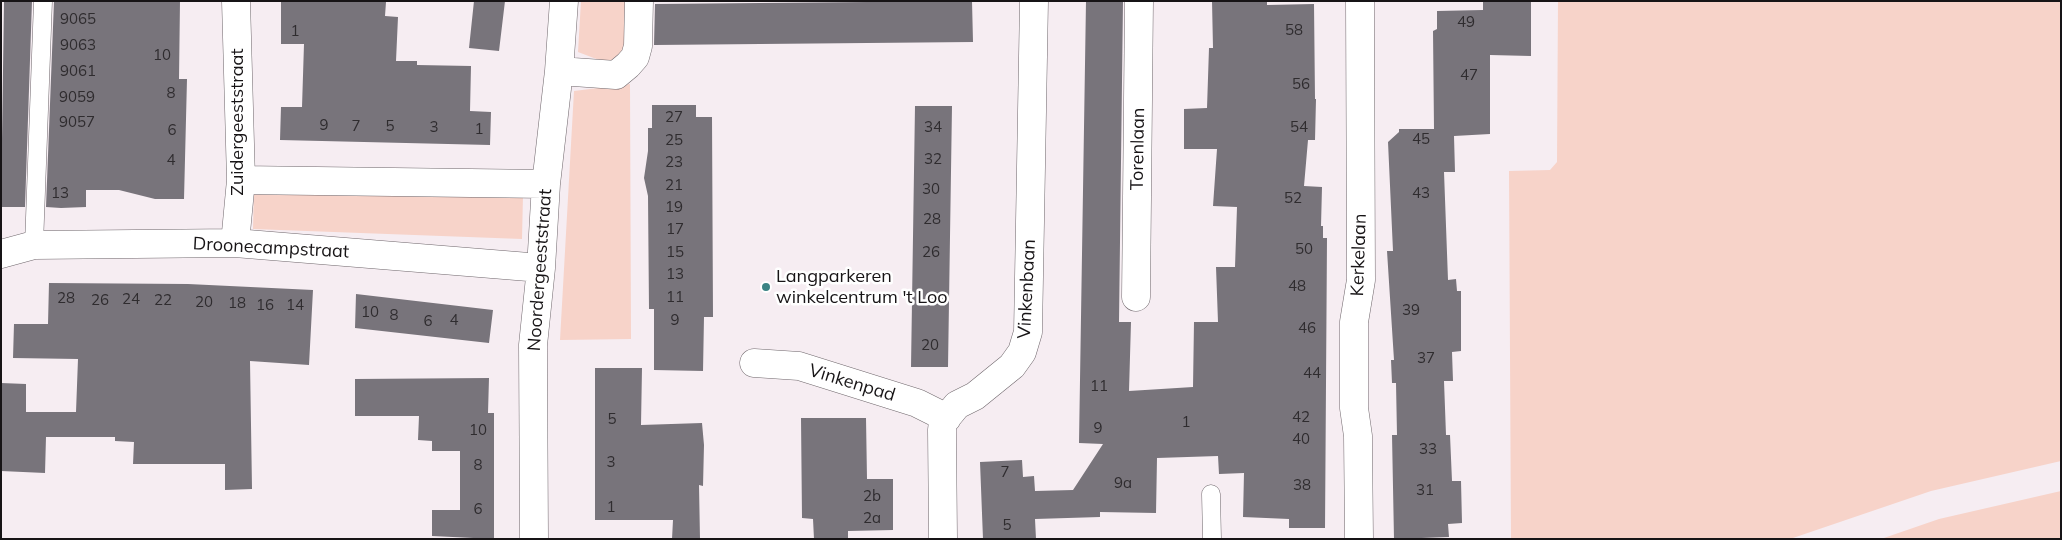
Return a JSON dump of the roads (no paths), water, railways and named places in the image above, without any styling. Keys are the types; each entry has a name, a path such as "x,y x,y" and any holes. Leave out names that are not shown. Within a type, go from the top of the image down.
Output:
{"street":[{"name":"Zuidergeeststraat","path":"235,243 241,180 236,1"},
{"name":"Noordergeeststraat","path":"534,539 533,345 541,268 546,184 559,71 564,1"},
{"path":"559,71 616,74 628,65 635,57 638,46 639,1"},
{"name":"Vinkenbaan","path":"947,418 957,405 975,396 1012,366 1022,352 1028,332 1034,1"},
{"name":"Torenlaan","path":"1136,296 1140,1"},
{"name":"Kerkelaan","path":"1359,539 1358,436 1354,408 1354,322 1361,280 1360,1"},
{"path":"241,180 546,184"},
{"name":"Droonecampstraat","path":"1,254 34,245 235,243 541,268"},
{"name":"Vinkenpad","path":"754,363 799,366 917,403 947,418"},
{"path":"943,539 942,430 943,422 947,418"}],"lane":[{"path":"34,245 43,1"},
{"path":"1211,494 1212,539"}],"place":[{"name":"Langparkeren winkelcentrum 't Loo","path":"766,287"}]}
